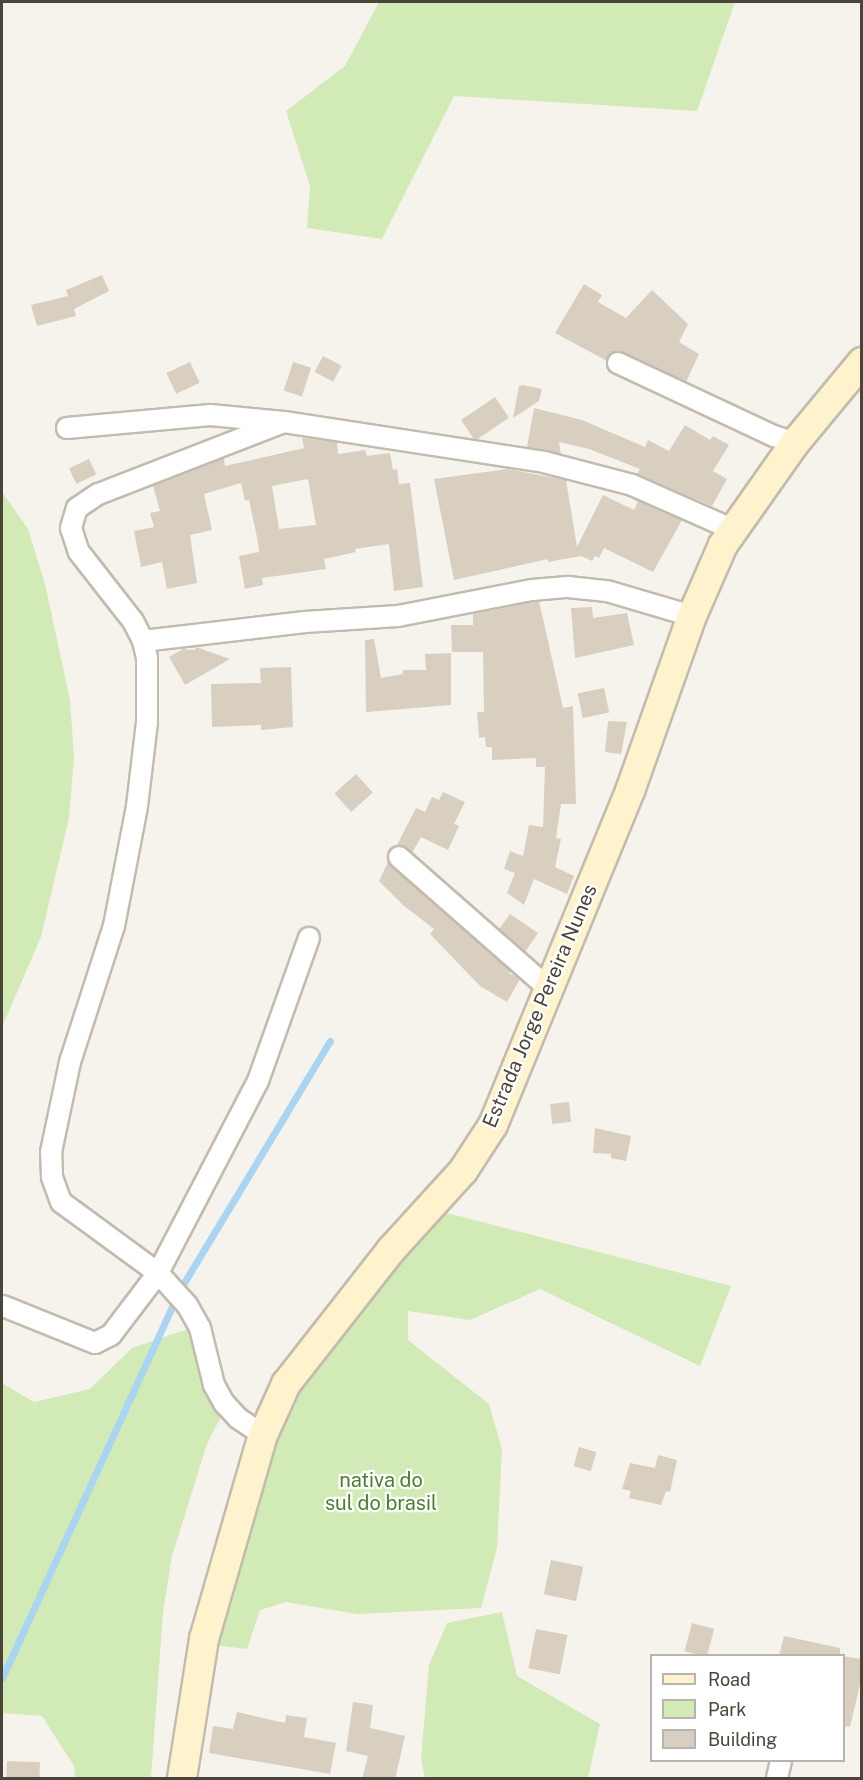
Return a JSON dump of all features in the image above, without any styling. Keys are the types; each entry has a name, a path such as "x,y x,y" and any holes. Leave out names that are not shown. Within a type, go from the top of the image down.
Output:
{"street":[{"name":"Estrada Jorge Pereira Nunes","path":"182,1779 204,1639 263,1435 286,1384 391,1250 462,1171 493,1125 630,791 692,616 723,545 795,443 861,362"},
{"path":"618,363 774,436 795,443"},
{"path":"67,428 210,415 284,422 544,462 632,485 734,530"},
{"path":"263,1435 238,1418 224,1404 214,1385 200,1328 187,1305 158,1273 61,1202 52,1177 51,1160 70,1062 114,926 137,806 147,722 147,658 143,641 133,621 79,552 71,528 77,508 98,494 284,422"},
{"path":"143,641 305,622 398,616 532,590 568,586 607,591 692,616"},
{"path":"399,857 548,988"},
{"path":"3,1306 95,1342 111,1335 158,1273 258,1082 309,938"},
{"path":"777,1779 781,1762"}],"green space":[{"path":"379,2 735,2 697,111 454,96 382,239 307,228 310,186 286,111 345,66"},
{"path":"2,492 28,529 45,584 70,700 74,758 69,818 41,937 2,1027"},
{"name":"nativa do sul do brasil","path":"439,1211 731,1286 700,1366 540,1289 470,1320 408,1311 408,1340 489,1404 502,1449 497,1548 481,1608 357,1614 286,1602 260,1610 247,1649 213,1645 284,1411 323,1340"},
{"path":"188,1329 221,1376 228,1403 207,1444 172,1556 163,1612 151,1778 75,1778 74,1766 42,1716 2,1713 2,1383 34,1402 90,1389 132,1348"},
{"path":"502,1612 517,1676 600,1724 588,1778 425,1778 421,1759 429,1665 447,1623"}],"building":[{"path":"102,275 109,291 74,309 76,316 37,326 31,305 68,296 66,290"},
{"path":"584,284 602,295 598,302 626,318 652,290 688,324 679,342 699,354 686,382 623,352 612,353 607,361 555,333"},
{"path":"323,356 342,366 333,382 315,372"},
{"path":"190,362 200,383 176,394 166,373"},
{"path":"293,362 311,368 302,396 284,391"},
{"path":"519,386 542,389 539,401 513,418"},
{"path":"495,397 509,418 475,441 461,420"},
{"path":"534,408 582,420 645,447 648,440 669,451 685,425 710,440 713,436 729,445 713,471 727,479 712,506 637,474 640,469 589,449 559,442 561,454 527,447"},
{"path":"302,438 337,442 338,454 365,450 367,456 390,453 393,470 397,469 399,484 410,483 423,587 394,591 389,544 355,549 356,552 324,559 326,569 262,578 263,585 245,589 239,556 259,552 249,500 245,501 241,483 204,494 212,530 190,535 197,583 167,589 162,562 141,567 134,531 154,527 150,513 160,511 153,486 224,458 225,466 304,448","holes":["308,479 316,525 279,529 272,486"]},
{"path":"89,459 96,474 76,484 69,468"},
{"path":"508,469 566,480 577,547 603,495 634,510 638,501 682,520 653,572 604,548 599,558 595,556 592,561 581,556 548,562 548,559 454,580 434,479"},
{"path":"539,601 563,708 573,706 576,804 561,804 556,838 561,839 555,867 574,876 567,894 534,879 524,905 507,893 515,873 504,869 510,851 523,856 529,825 543,827 545,767 536,767 536,758 492,760 492,747 486,747 485,737 479,738 477,712 484,712 483,652 452,652 451,625 473,625 473,614"},
{"path":"592,607 593,618 627,613 634,645 575,658 571,608"},
{"path":"374,639 381,678 403,674 403,670 426,670 425,654 451,653 451,705 366,712 365,640"},
{"path":"196,647 230,659 185,685 169,657 183,649 195,650"},
{"path":"291,667 293,727 261,730 261,725 212,727 211,684 261,683 260,668"},
{"path":"604,688 609,712 583,718 578,694"},
{"path":"608,721 627,722 621,754 605,752"},
{"path":"356,774 373,793 351,812 334,793"},
{"path":"443,792 465,802 454,824 459,826 448,850 421,837 412,853 397,845 416,808 425,812 432,797 439,800"},
{"path":"388,862 511,971 509,973 520,979 507,1002 480,986 430,934 434,929 403,905 379,881"},
{"path":"510,914 538,933 525,952 499,929"},
{"path":"569,1102 571,1122 552,1124 550,1104"},
{"path":"595,1128 631,1136 626,1161 611,1158 611,1154 593,1153"},
{"path":"579,1447 596,1452 591,1471 573,1466"},
{"path":"658,1455 677,1460 670,1492 666,1491 661,1505 629,1498 631,1491 622,1489 630,1463 655,1468"},
{"path":"551,1560 583,1567 576,1601 544,1594"},
{"path":"692,1623 714,1629 708,1654 684,1651"},
{"path":"536,1629 567,1635 560,1674 528,1668"},
{"path":"784,1636 840,1648 840,1654 780,1654"},
{"path":"845,1656 861,1659 861,1680 850,1727 845,1726"},
{"path":"353,1702 373,1705 370,1728 405,1736 395,1779 362,1779 368,1756 346,1751"},
{"path":"237,1712 285,1723 286,1715 307,1718 304,1737 336,1743 330,1774 209,1753 213,1726 233,1729"},
{"path":"7,1761 40,1762 39,1778 6,1778"}],"waterway":[{"path":"2,1678 179,1291 330,1041"}]}
